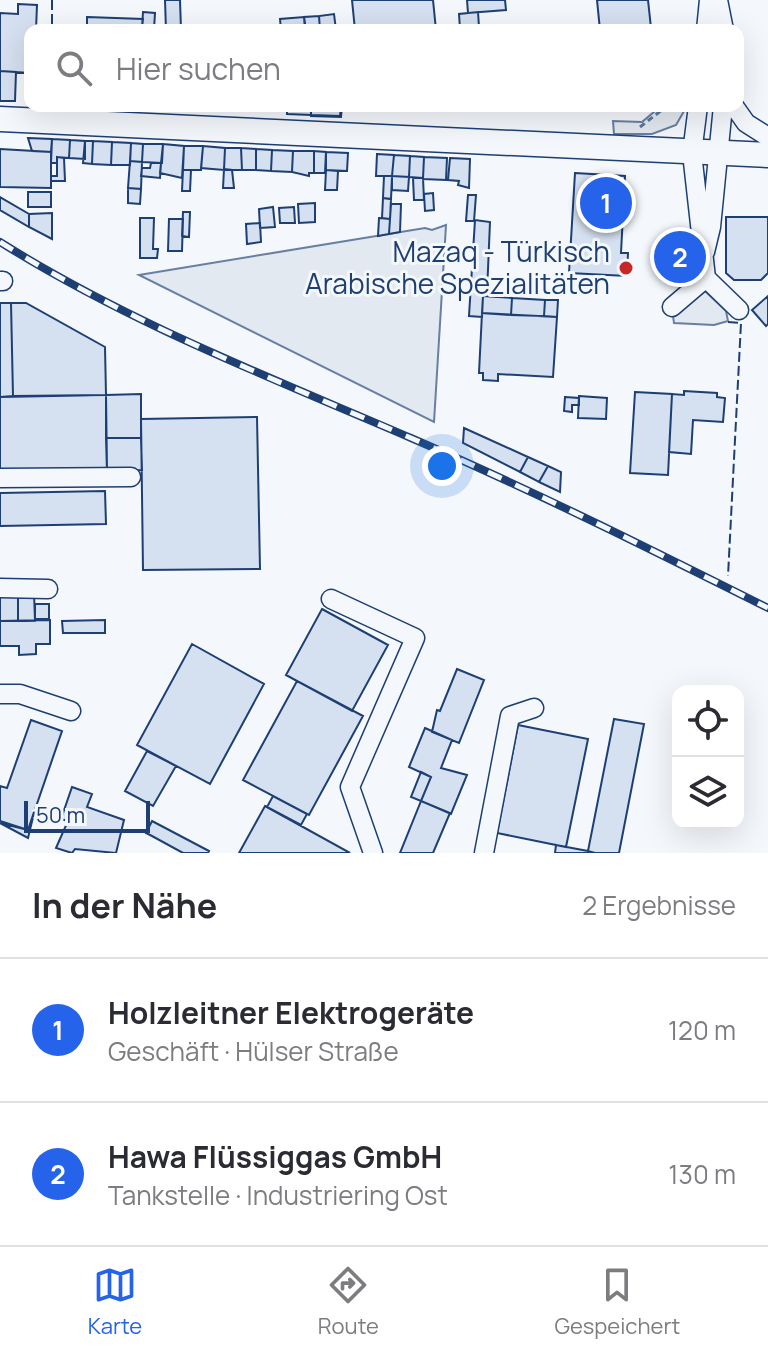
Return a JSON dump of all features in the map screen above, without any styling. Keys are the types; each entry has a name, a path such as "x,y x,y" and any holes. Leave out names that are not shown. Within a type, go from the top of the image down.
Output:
{"main road":[{"path":"0,119 768,155"}],"street":[{"path":"707,24 709,0"},
{"path":"718,0 723,24"},
{"path":"697,112 692,153 706,278 739,310"},
{"path":"705,254 711,227 722,112"},
{"path":"738,112 746,123 768,137"},
{"path":"672,307 706,278"},
{"path":"0,478 131,477"},
{"path":"0,588 48,589"},
{"path":"331,599 415,638 350,787 373,853"},
{"path":"0,694 20,694 71,711"},
{"path":"484,853 510,716 534,708"}],"shaded area":[{"path":"654,112 684,112 676,125 652,134 614,134 613,121 642,122"},
{"path":"446,225 434,422 139,275 425,228 432,230"},
{"path":"705,291 726,311 728,321 714,325 674,323 673,316"}],"building":[{"path":"165,0 180,0 181,24 166,24"},
{"path":"352,0 433,0 435,24 354,24"},
{"path":"467,0 505,0 506,10 468,13"},
{"path":"597,0 648,0 651,24 599,24"},
{"path":"18,4 37,5 36,24 24,24 24,73 0,71 0,13 18,14"},
{"path":"143,12 155,13 154,24 142,24"},
{"path":"478,12 479,24 460,24 459,14"},
{"path":"334,14 335,24 320,24 319,16"},
{"path":"319,16 320,24 305,24 304,17"},
{"path":"87,17 143,19 142,24 87,24"},
{"path":"304,17 305,24 280,24 280,19"},
{"path":"0,71 16,72 15,101 0,101"},
{"path":"287,112 311,112 311,115"},
{"path":"311,112 341,112 341,117 311,116"},
{"path":"311,112 340,112 340,116 311,115"},
{"path":"28,138 52,139 51,152 32,151"},
{"path":"52,139 70,140 69,158 57,157 57,163 51,163"},
{"path":"70,140 85,141 85,159 69,158"},
{"path":"85,141 93,141 92,164 83,163"},
{"path":"93,141 112,142 111,165 92,164"},
{"path":"112,142 131,143 130,165 111,165"},
{"path":"131,143 143,144 142,162 130,161"},
{"path":"143,144 163,144 162,163 142,162"},
{"path":"163,144 184,146 182,178 160,173"},
{"path":"184,146 203,146 201,170 183,170"},
{"path":"203,146 225,148 224,170 201,168"},
{"path":"225,148 241,148 242,170 224,170"},
{"path":"241,148 256,149 256,170 242,170"},
{"path":"0,149 51,152 51,188 0,187"},
{"path":"256,149 272,150 271,171 256,170"},
{"path":"272,150 293,151 292,172 271,171"},
{"path":"293,151 314,151 314,173 309,173 309,176 292,172"},
{"path":"314,151 326,152 325,173 314,173"},
{"path":"326,152 348,153 347,171 326,170"},
{"path":"377,154 394,155 392,176 376,176"},
{"path":"394,155 410,156 409,177 392,176"},
{"path":"410,156 424,157 423,178 409,177"},
{"path":"57,157 64,158 65,181 51,181 51,176 57,176"},
{"path":"424,157 447,158 446,180 423,179"},
{"path":"450,158 470,159 469,188 458,185 459,181 448,180"},
{"path":"130,161 142,162 141,189 128,188"},
{"path":"151,163 161,163 160,178 141,176 142,168 150,168"},
{"path":"224,169 232,170 234,188 223,188"},
{"path":"183,170 191,170 190,191 182,191"},
{"path":"326,170 338,171 337,190 325,190"},
{"path":"575,173 625,176 621,253 628,253 627,276 569,273"},
{"path":"384,176 392,176 391,199 383,198"},
{"path":"392,176 409,177 408,191 392,190"},
{"path":"413,178 423,178 424,200 414,200"},
{"path":"128,188 141,189 140,204 128,203"},
{"path":"28,192 51,192 51,207 28,207"},
{"path":"433,193 434,210 425,211 424,194"},
{"path":"468,195 476,195 474,221 466,221"},
{"path":"0,197 29,214 29,227 0,210"},
{"path":"383,198 391,199 390,219 382,218"},
{"path":"315,203 315,222 299,223 298,204"},
{"path":"391,204 401,204 400,232 389,234"},
{"path":"273,207 275,227 260,228 259,209"},
{"path":"294,207 295,223 280,223 279,208"},
{"path":"183,212 190,212 189,237 182,236"},
{"path":"52,213 52,239 29,227 29,214"},
{"path":"726,217 768,217 768,273 761,280 734,280 726,273"},
{"path":"140,218 154,218 153,249 158,249 157,258 140,258"},
{"path":"379,218 390,219 389,234 378,236"},
{"path":"169,219 183,219 182,251 168,251"},
{"path":"475,220 490,222 487,293 497,293 496,297 483,296 482,317 469,316"},
{"path":"260,223 261,242 247,244 246,224"},
{"path":"483,296 512,298 511,315 482,313"},
{"path":"768,296 768,324 766,326 752,310"},
{"path":"512,298 545,300 544,316 511,315"},
{"path":"545,300 558,300 557,317 544,316"},
{"path":"0,303 11,303 13,396 0,397"},
{"path":"11,303 26,303 105,347 106,395 13,396"},
{"path":"482,313 557,317 553,377 498,374 498,381 483,380 483,373 479,373"},
{"path":"684,391 717,393 717,397 725,398 723,422 693,420 691,454 669,452 672,394 684,395"},
{"path":"635,392 672,394 668,475 630,473"},
{"path":"141,394 141,438 106,438 106,395"},
{"path":"106,395 107,471 0,473 0,397"},
{"path":"579,396 607,398 606,419 578,418"},
{"path":"565,397 579,398 579,405 572,405 572,412 564,411"},
{"path":"257,417 260,569 143,570 141,419"},
{"path":"464,428 528,457 520,472 463,443"},
{"path":"106,438 141,438 142,470 107,471"},
{"path":"528,457 548,466 539,482 520,472"},
{"path":"548,466 561,472 560,492 539,482"},
{"path":"105,491 106,524 0,526 0,493"},
{"path":"18,592 34,592 35,621 18,621"},
{"path":"0,595 18,595 18,621 0,621"},
{"path":"35,604 49,604 49,619 35,619"},
{"path":"322,609 388,645 352,711 286,675"},
{"path":"50,620 50,644 36,644 36,654 19,655 19,646 0,646 0,621"},
{"path":"105,620 105,633 63,633 62,621"},
{"path":"192,644 264,684 210,784 137,745"},
{"path":"457,669 484,680 459,743 432,732 437,710 440,711"},
{"path":"297,681 363,716 309,815 243,780"},
{"path":"614,719 644,724 619,853 595,853 588,851"},
{"path":"31,720 62,731 28,830 0,821 0,786 7,788"},
{"path":"518,725 588,739 566,847 497,833"},
{"path":"425,728 452,740 441,768 467,775 451,814 421,801 431,777 409,767"},
{"path":"147,751 176,766 153,806 125,791"},
{"path":"421,772 431,777 421,801 411,797"},
{"path":"72,787 92,794 87,807 124,820 116,853 75,849 72,853 56,848 68,821 61,819"},
{"path":"273,796 307,814 301,825 267,807"},
{"path":"421,801 450,813 433,853 400,853"},
{"path":"265,806 350,853 239,853"},
{"path":"35,809 28,838 0,823 28,830"},
{"path":"152,821 208,853 183,853 146,833"},
{"path":"556,845 588,851 595,853 555,853"}],"railway":[{"path":"0,242 150,324 501,478 768,608"}],"fence":[{"path":"52,0 52,24"},
{"path":"728,322 741,323 728,576"}],"place":[{"name":"Holzleitner Elektrogeräte","path":"606,203"},
{"name":"Hawa Flüssiggas GmbH","path":"680,257"},
{"name":"Mazaq - Türkisch Arabische Spezialitäten","path":"626,268"}]}
